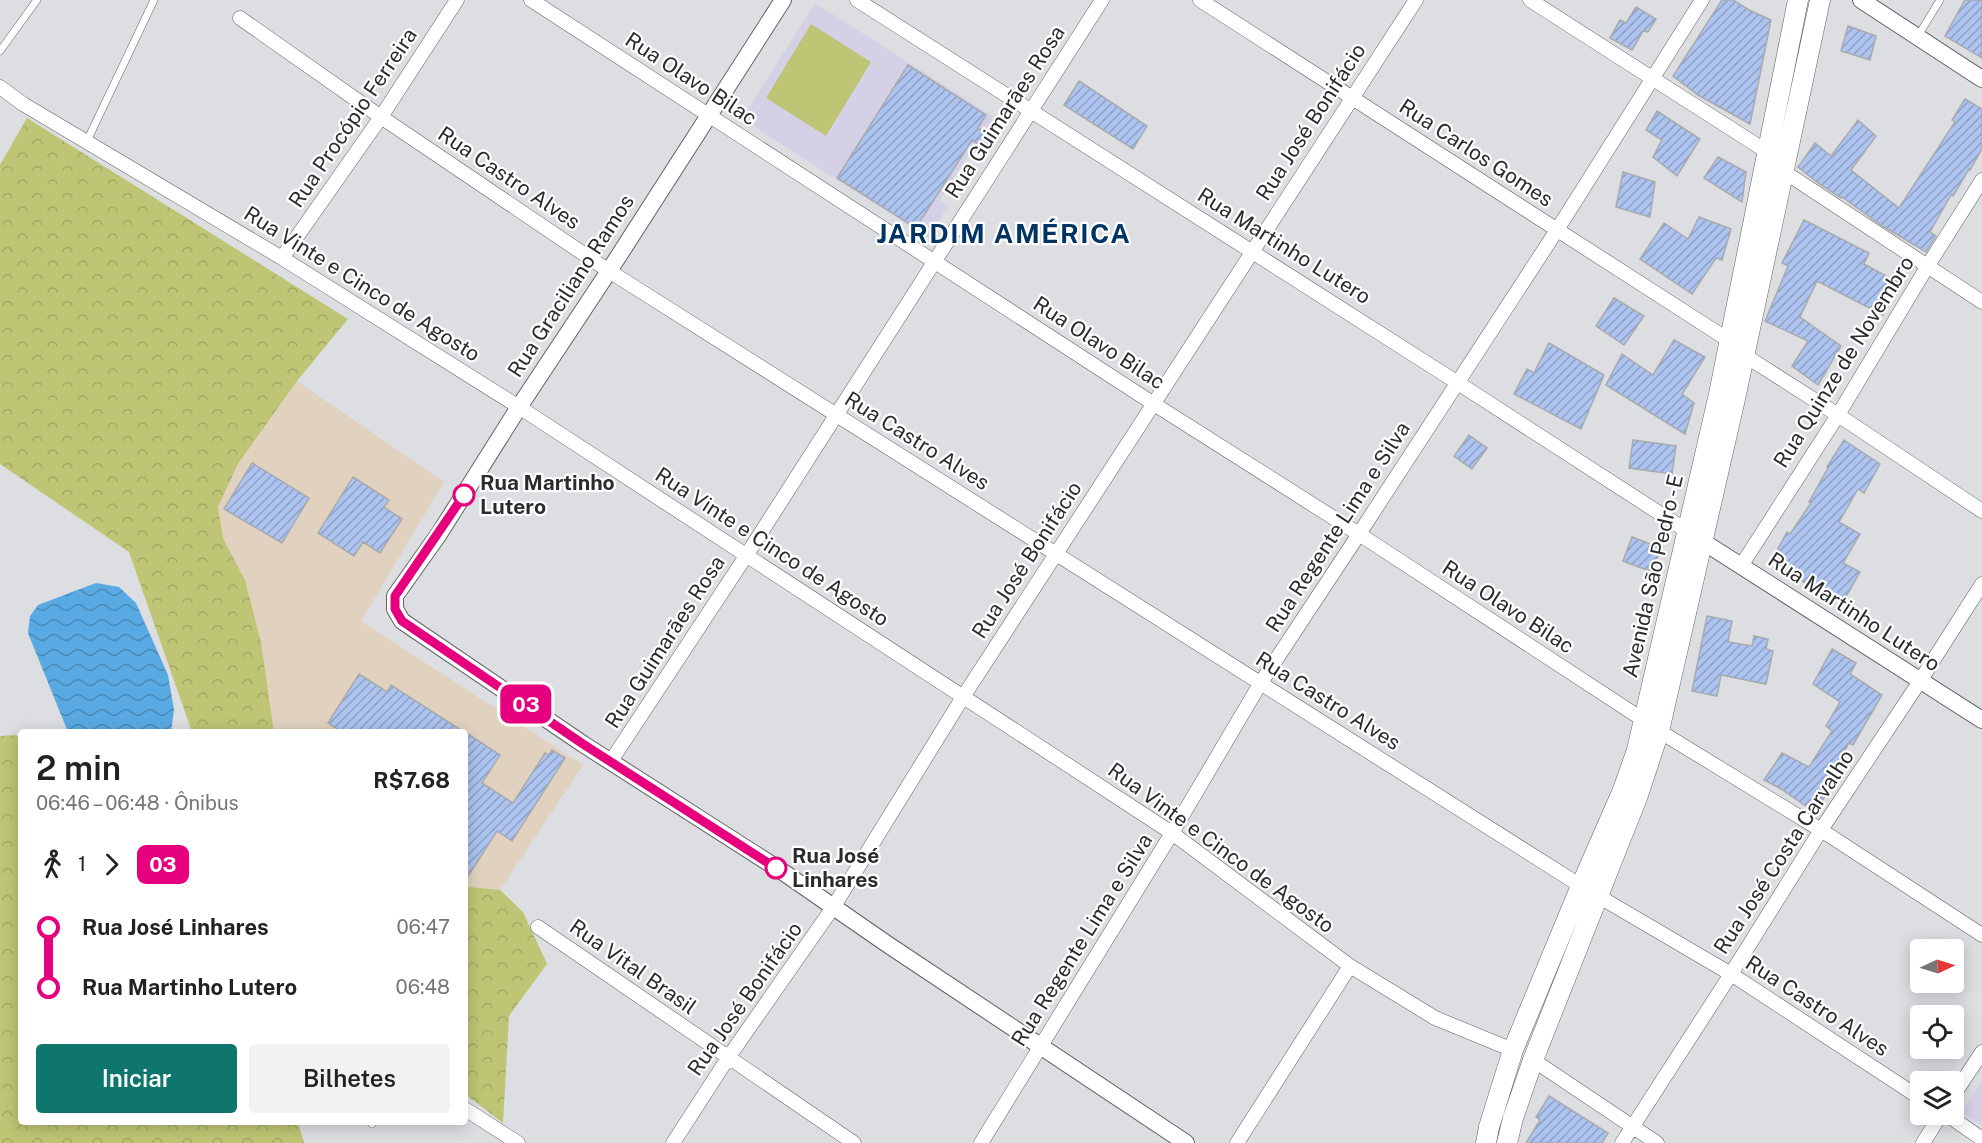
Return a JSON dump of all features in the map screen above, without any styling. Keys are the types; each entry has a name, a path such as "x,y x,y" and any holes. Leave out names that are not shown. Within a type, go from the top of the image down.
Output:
{"main road":[{"name":"Avenida São Pedro - E","path":"1737,348 1768,153 1798,0"},
{"name":"Avenida São Pedro - E","path":"1507,1143 1533,1060 1638,795 1737,348 1783,171 1820,0"},
{"name":"Avenida São Pedro - E","path":"1486,1143 1513,1050 1581,886 1652,726"}],"street":[{"name":"Rua Procópio Ferreira","path":"282,258 381,117 457,0"},
{"name":"Rua Olavo Bilac","path":"531,0 1154,404 1359,534 1652,726 1821,830 1982,935"},
{"name":"Rua Graciliano Ramos","path":"611,761 402,621 395,609 395,596 439,534 783,0"},
{"name":"Rua Martinho Lutero","path":"857,0 1982,720"},
{"name":"Rua Guimarães Rosa","path":"611,761 837,415 1102,0"},
{"name":"Rua Carlos Gomes","path":"1200,0 1557,230 1982,511"},
{"name":"Rua José Bonifácio","path":"673,1143 728,1058 834,906 963,697 1416,0"},
{"path":"1530,0 1768,153"},
{"name":"Rua Regente Lima e Silva","path":"981,1143 1172,833 1260,684 1557,230 1702,0"},
{"path":"1862,0 1982,79"},
{"name":"Rua Castro Alves","path":"240,18 381,117 609,271 1581,886"},
{"name":"Rua Vinte e Cinco de Agosto","path":"0,87 23,104 282,258 519,407 1172,833 1350,966 1435,1018 1513,1050"},
{"path":"1783,171 1982,302"},
{"name":"Rua Quinze de Novembro","path":"1742,566 1982,180"},
{"name":"Rua José Costa Carvalho","path":"1622,1143 1821,830 1982,584"},
{"path":"611,761 834,906 887,944 1186,1143"},
{"name":"Rua Castro Alves","path":"1598,896 1731,974 1910,1091"},
{"name":"Rua Vital Brasil","path":"537,927 854,1143"},
{"path":"1237,1143 1350,966"},
{"path":"1964,1079 1982,1052"},
{"path":"1533,1060 1657,1143"},
{"path":"468,1111 518,1143"},
{"path":"1923,1143 1934,1125"},
{"path":"1962,1125 1982,1139"}],"lane":[{"path":"0,51 38,0"},
{"path":"87,141 154,0"},
{"path":"1918,37 1940,0"}],"shaded area":[{"path":"815,3 1002,122 981,156 971,151 940,200 948,206 928,238 742,119"},
{"path":"297,381 444,482 361,621 583,765 500,890 468,889 468,729 274,729 261,642 245,580 223,538 218,507 238,464"},
{"path":"1982,1080 1982,1125 1964,1113 1964,1109"}],"green space":[{"path":"811,24 871,62 826,136 766,98"},
{"path":"27,118 348,319 297,381 238,464 218,507 223,538 245,580 261,642 274,729 191,729 129,552 0,464 0,165"},
{"path":"0,736 18,737 18,1125 299,1125 304,1143 0,1143"},
{"path":"468,889 500,890 523,912 547,964 509,1016 503,1123 468,1096"}],"water":[{"path":"96,583 119,587 136,603 168,675 174,710 171,729 67,729 28,633 30,616 38,605"}],"building":[{"path":"1722,0 1733,0 1771,20 1750,124 1698,95 1673,76"},
{"path":"1965,0 1982,0 1982,58 1945,36"},
{"path":"1636,7 1656,19 1648,32 1643,31 1632,50 1610,38 1620,20 1626,23"},
{"path":"1848,26 1876,36 1870,60 1841,51"},
{"path":"908,65 986,115 978,128 993,137 986,149 972,140 916,228 837,178"},
{"path":"1079,81 1147,126 1133,149 1064,105"},
{"path":"1965,99 1982,109 1982,149 1953,196 1951,195 1930,232 1936,236 1926,252 1881,225 1798,167 1815,143 1831,156 1858,120 1876,136 1851,170 1899,208 1955,122 1952,120"},
{"path":"1657,111 1700,139 1677,176 1653,157 1662,140 1646,130"},
{"path":"1718,157 1746,172 1742,202 1704,178"},
{"path":"1623,172 1655,182 1650,217 1616,207"},
{"path":"1699,217 1731,229 1722,260 1716,258 1692,294 1640,259 1664,223 1688,239"},
{"path":"1804,220 1869,253 1864,264 1899,283 1883,315 1817,281 1800,317 1841,346 1818,385 1792,366 1808,341 1765,321 1788,266 1782,263"},
{"path":"1614,298 1644,316 1624,345 1596,326"},
{"path":"1674,340 1705,357 1682,394 1694,403 1685,434 1606,385 1622,354 1653,375"},
{"path":"1549,343 1604,375 1581,429 1514,394 1527,369 1534,373"},
{"path":"1469,435 1487,448 1472,469 1454,456"},
{"path":"1633,440 1676,446 1672,474 1629,468"},
{"path":"1844,440 1880,464 1864,493 1858,489 1839,522 1860,534 1843,563 1860,572 1844,600 1808,581 1807,584 1771,561 1787,532 1790,534 1811,503 1809,502 1827,467"},
{"path":"252,463 309,498 282,543 224,509"},
{"path":"353,477 389,500 384,507 402,519 380,553 363,542 354,556 318,533"},
{"path":"1632,537 1661,548 1652,572 1623,561"},
{"path":"1707,616 1732,621 1728,642 1752,646 1754,636 1768,639 1766,649 1773,651 1766,684 1721,675 1717,696 1692,691"},
{"path":"1832,649 1856,663 1850,674 1882,695 1853,745 1849,743 1820,791 1826,794 1816,813 1764,780 1782,753 1809,767 1832,731 1826,726 1840,702 1813,684"},
{"path":"359,674 387,692 391,685 459,729 337,729 328,723"},
{"path":"468,734 500,755 482,783 513,803 545,753 549,755 552,750 565,758 512,841 497,831 468,876"},
{"path":"1549,1096 1608,1133 1602,1143 1526,1143 1540,1120 1536,1117"}],"bus line":[{"name":"03","path":"464,495 395,596 395,609 402,621 583,744 776,868"}],"place":[{"name":"Rua Martinho Lutero","path":"464,495"},
{"name":"Rua José Linhares","path":"776,868"}],"district":[{"name":"JARDIM AMÉRICA","path":"1004,234"}]}
